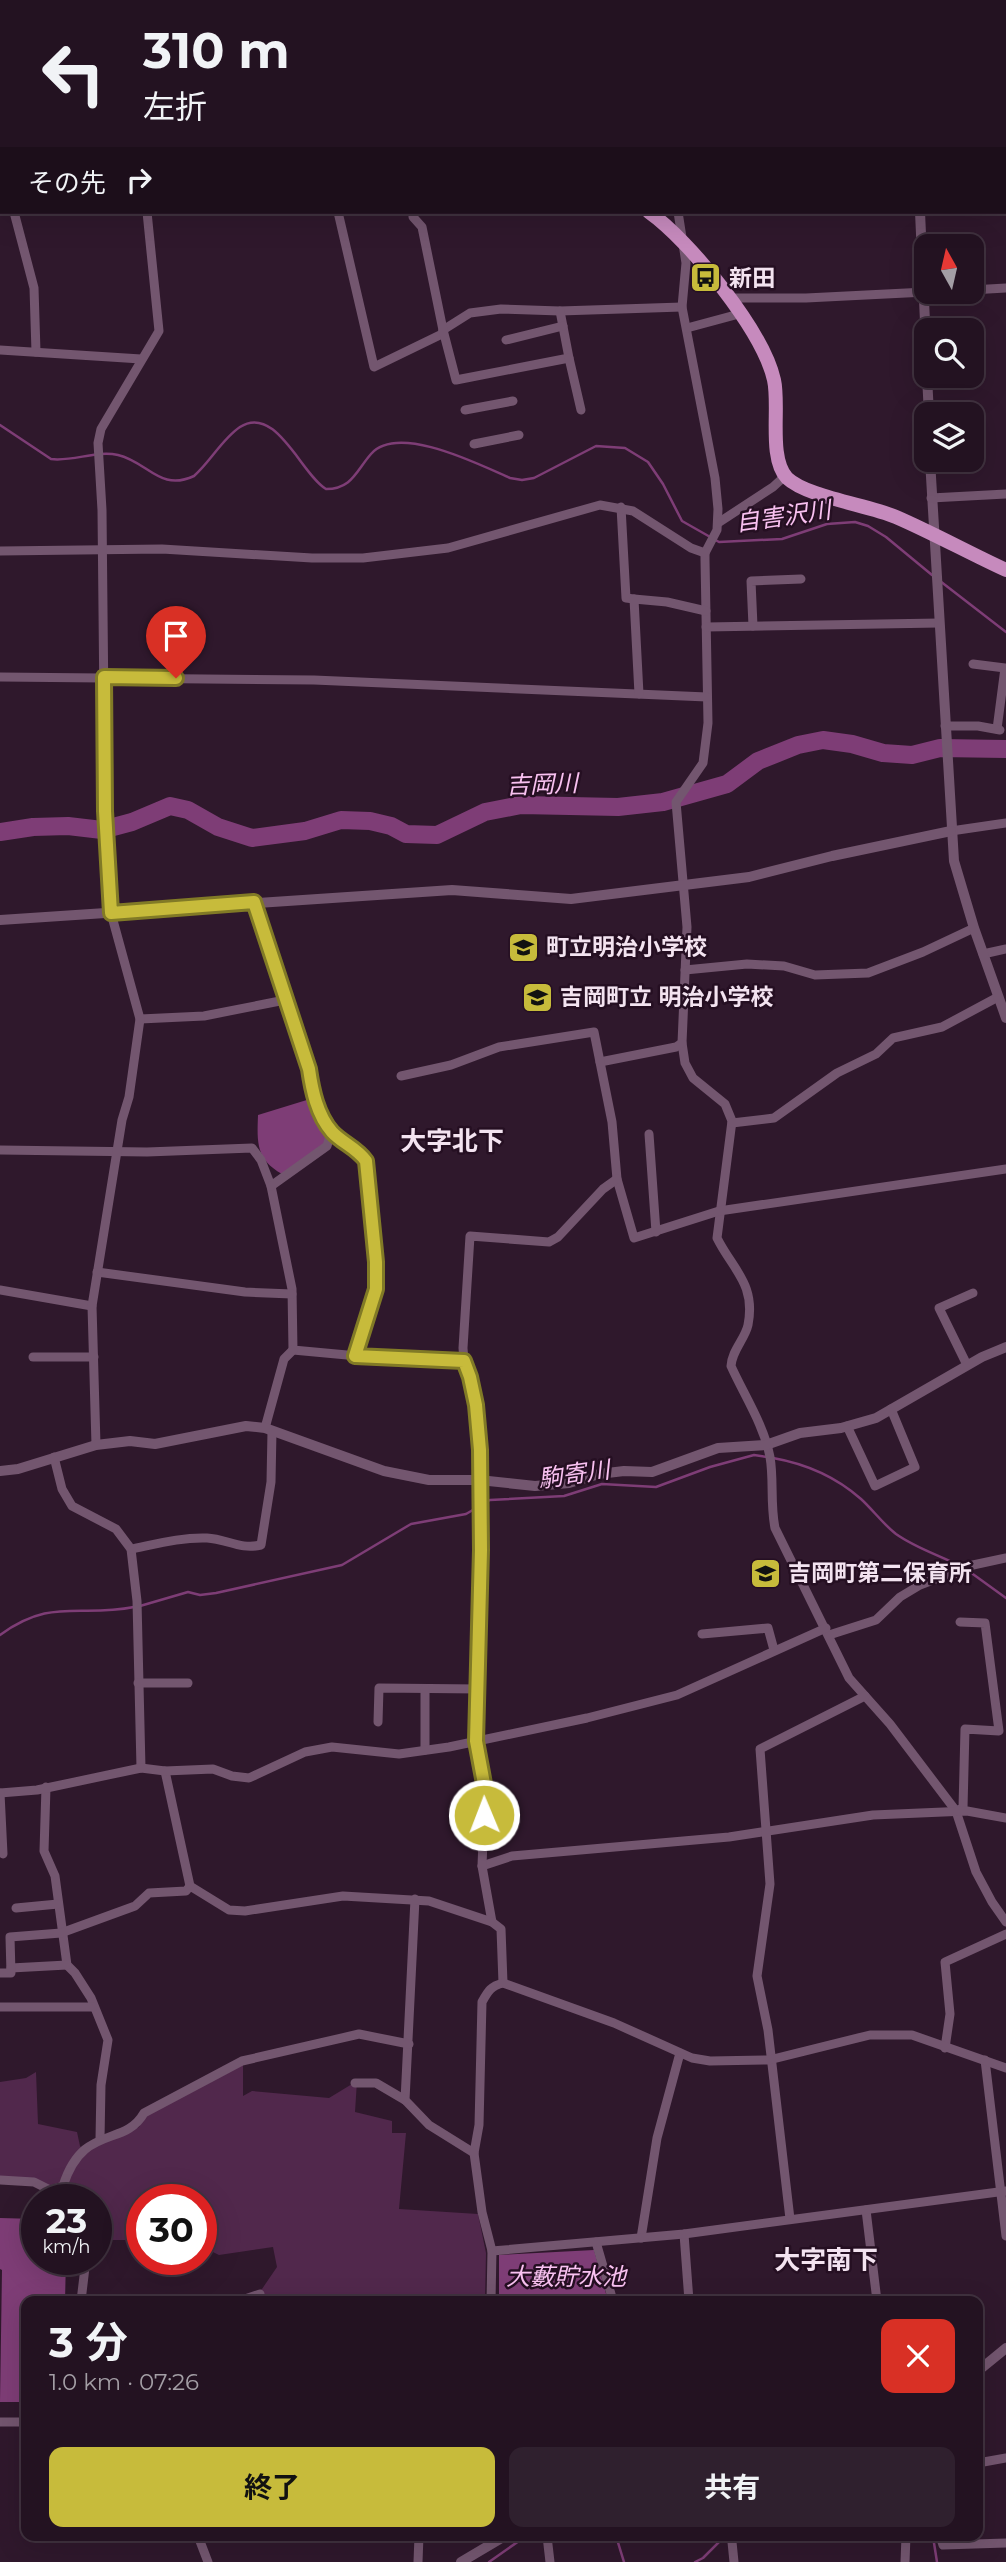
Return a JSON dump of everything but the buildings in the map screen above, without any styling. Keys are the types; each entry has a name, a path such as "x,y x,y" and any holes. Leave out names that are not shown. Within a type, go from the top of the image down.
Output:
{"main road":[{"path":"652,214 667,224 699,258 764,352 771,368 776,394 778,457 785,476 808,490 877,509 1006,570"}],"street":[{"path":"15,214 34,289 36,352"},
{"path":"96,1445 92,1306 140,1019 111,913 105,811 98,443 101,429 159,331 147,214"},
{"path":"338,214 374,367 442,334 443,330 470,313 500,309 560,311 682,307"},
{"path":"413,214 422,227 456,380 569,358"},
{"path":"678,214 686,263 682,307 715,478 717,526 706,550 708,723 703,763 677,802 681,885 687,927 682,1043 685,1063 694,1078 725,1104 732,1123 717,1238 740,1273 749,1294 748,1326 732,1358 731,1366 766,1438 775,1528 849,1678 890,1724 956,1811 976,1872 1006,1922"},
{"path":"920,214 921,234"},
{"path":"984,289 1006,288"},
{"path":"728,298 806,298 914,293"},
{"path":"560,311 581,410"},
{"path":"687,328 739,314"},
{"path":"506,340 563,326"},
{"path":"0,350 141,359"},
{"path":"465,410 513,401"},
{"path":"474,444 519,435"},
{"path":"930,472 951,831 959,885 1006,1018"},
{"path":"717,526 785,476"},
{"path":"931,498 1006,495"},
{"path":"0,551 162,549 313,558 362,558 448,548 600,505 634,511 691,548 706,550"},
{"path":"621,507 626,598 667,602 706,611"},
{"path":"753,626 751,581 801,579"},
{"path":"634,599 639,694"},
{"path":"706,627 939,623"},
{"path":"946,730 978,726 999,730 1004,668 973,664"},
{"path":"0,677 314,680 707,697"},
{"path":"0,920 452,890 571,899 749,877 832,856 951,831 1006,823"},
{"path":"254,902 309,1069 313,1096 331,1132 360,1153 366,1161 376,1289 355,1356"},
{"path":"685,970 747,964 784,966 814,975 868,973 974,929"},
{"path":"983,954 1006,949"},
{"path":"732,1123 774,1118 837,1073 876,1054 893,1038 942,1027 998,997"},
{"path":"140,1019 204,1016 285,1000"},
{"path":"401,1076 451,1065 499,1048 593,1032 612,1122 617,1179 634,1238 719,1211 1006,1168"},
{"path":"600,1062 676,1047 682,1043"},
{"path":"271,1186 327,1146 331,1132"},
{"path":"649,1134 656,1231"},
{"path":"0,1150 252,1149 261,1160 271,1186 292,1294 293,1350 284,1360 268,1430 271,1482 261,1545 240,1548 209,1538 131,1549"},
{"path":"492,1922 482,1866 485,1789 476,1741 479,1689 480,1450 476,1405 464,1361 470,1236 550,1242 558,1237 603,1189 617,1179"},
{"path":"97,1272 245,1292 292,1294"},
{"path":"0,1290 92,1306"},
{"path":"967,1365 939,1308 972,1293"},
{"path":"0,1471 18,1469 96,1445 130,1441 155,1444 246,1426 268,1430 384,1471 429,1480 480,1480 535,1486 569,1483 599,1474 652,1472 718,1448 766,1445 800,1433 847,1426 876,1418 967,1365 1006,1347"},
{"path":"293,1350 464,1361"},
{"path":"33,1357 94,1357"},
{"path":"847,1426 875,1486 915,1467 891,1409"},
{"path":"54,1457 62,1489 72,1506 116,1529 131,1549 137,1601 141,1768"},
{"path":"2,1854 0,1793 46,1787 141,1768 165,1771 213,1769 232,1776 249,1778 305,1752 332,1747 399,1754 587,1718 677,1695 774,1650 828,1631 876,1620 900,1597 920,1585 951,1573 1006,1558"},
{"path":"956,1811 962,1808 965,1729 999,1731 985,1623 960,1622"},
{"path":"702,1634 768,1628 774,1650"},
{"path":"138,1683 188,1683"},
{"path":"378,1722 379,1688 479,1689"},
{"path":"425,1689 425,1750"},
{"path":"790,2219 769,2060 768,2030 757,1976 770,1885 760,1749 865,1696"},
{"path":"165,1771 190,1886 229,1910 245,1911 343,1896 429,1901 492,1922 501,1928 503,1983"},
{"path":"46,1787 44,1850 54,1876 67,1965 92,1998 93,2007 108,2040 101,2085 100,2139"},
{"path":"482,1866 512,1856 768,1832 873,1815 956,1811 1006,1818"},
{"path":"0,1973 11,1973 10,1937 61,1933 135,1906 149,1894 186,1891 190,1886"},
{"path":"405,2100 415,1899"},
{"path":"16,1908 58,1904"},
{"path":"945,2048 950,2014 946,1962 1006,1934"},
{"path":"11,1968 67,1965"},
{"path":"491,2296 492,2251 482,2212 474,2152 479,2125 482,2002 489,1989 503,1983 614,2023 692,2058 710,2061 769,2060 870,2035 912,2035 1006,2067"},
{"path":"0,2007 93,2007"},
{"path":"64,2184 69,2167 78,2155 100,2139 138,2125 144,2113 242,2061 359,2034 409,2044"},
{"path":"641,2238 657,2138 680,2053"},
{"path":"985,2060 1003,2191 1006,2236"},
{"path":"355,2083 376,2083 405,2100 429,2126 474,2152"},
{"path":"0,2180 38,2184"},
{"path":"492,2251 684,2234 1003,2191"},
{"path":"866,2210 876,2296"},
{"path":"684,2234 690,2296"},
{"path":"596,2242 611,2296"},
{"path":"82,2296 84,2275"},
{"path":"254,2296 260,2294"},
{"path":"983,2367 1006,2348"},
{"path":"0,2422 21,2422"},
{"path":"983,2462 1006,2458"},
{"path":"200,2541 208,2562"},
{"path":"418,2562 419,2541"},
{"path":"461,2562 497,2541"},
{"path":"548,2541 550,2562"},
{"path":"905,2562 906,2541"},
{"path":"942,2541 943,2545 1006,2543"},
{"path":"732,2542 734,2562"}],"shaded area":[{"path":"243,2065 243,2096 252,2091 329,2098 357,2081 355,2112 392,2121 392,2133 406,2133 399,2209 478,2214 486,2253 485,2296 244,2296 262,2289 277,2267 273,2247 217,2254 217,2184 126,2184 126,2240 112,2240 112,2184 30,2184 0,2178 0,2082 26,2078 36,2072 38,2124 77,2132 84,2151 100,2141 139,2127 146,2116"}],"water":[{"path":"310,1099 329,1135 325,1145 282,1174 267,1162 260,1149 258,1115"},
{"path":"0,2218 21,2219 21,2275 66,2275 65,2296 21,2296 21,2402 0,2402"},
{"name":"大藪貯水池","path":"594,2250 607,2296 499,2296 499,2255"}],"waterway":[{"name":"自害沢川","path":"0,425 51,459 118,455 163,478 182,480 194,476 234,432 253,422 265,425 276,433 326,489 348,482 371,454 383,446 400,443 439,450 510,478 522,480 534,478 596,446 625,448 648,462 682,521 719,542 782,539 827,524 855,522 886,537 932,575"},
{"name":"自害沢川","path":"940,581 1006,632"},
{"name":"吉岡川","path":"0,832 68,826 102,830 132,822 170,806 188,810 218,827 252,838 305,831 341,820 370,821 391,826 406,834 437,835 485,812 521,805 618,807 663,802 727,784 758,761 798,745 823,740 852,744 883,753 912,755 940,748 1006,749"},
{"name":"駒寄川","path":"484,1503 490,1500 564,1496 602,1484 656,1487 710,1467 754,1455 767,1457"},
{"name":"駒寄川","path":"773,1458 809,1468 831,1478 861,1499 896,1534 964,1568"},
{"name":"駒寄川","path":"140,1606 188,1592 200,1595 216,1593 342,1565 411,1524 466,1514 478,1507"},
{"name":"駒寄川","path":"970,1572 1006,1598"},
{"name":"駒寄川","path":"0,1635 18,1623 51,1612 134,1607"},
{"path":"489,2562 519,2541"},
{"path":"618,2541 624,2562"},
{"path":"695,2562 720,2541"},
{"path":"933,2541 937,2562"}],"place":[{"name":"新田","path":"706,278"},
{"name":"町立明治小学校","path":"523,947"},
{"name":"吉岡町立 明治小学校","path":"537,997"},
{"name":"吉岡町第二保育所","path":"765,1573"}],"district":[{"name":"大字北下","path":"452,1141"},
{"name":"大字南下","path":"826,2260"}],"route":[{"path":"176,678 104,677 105,811 111,913 254,902 309,1069 313,1096 331,1132 360,1153 366,1161 376,1262 376,1289 355,1356 464,1361 476,1405 480,1450 481,1550 476,1741 485,1789 484,1815"}]}
